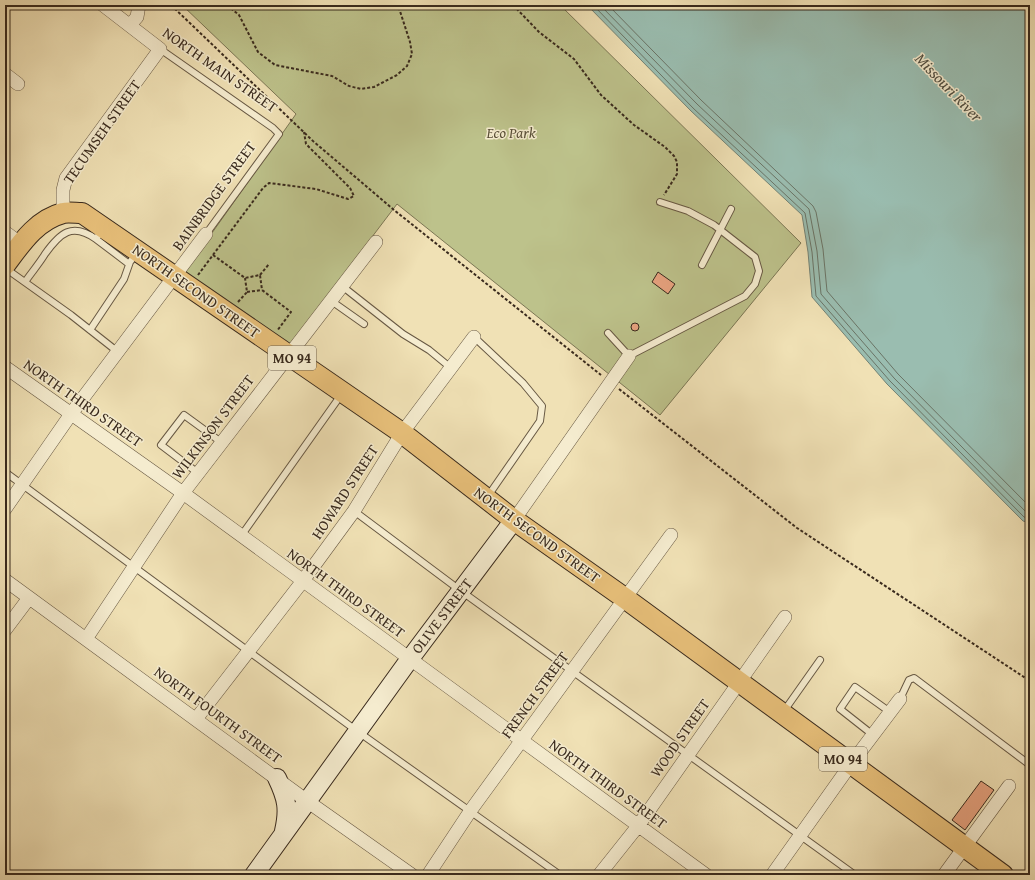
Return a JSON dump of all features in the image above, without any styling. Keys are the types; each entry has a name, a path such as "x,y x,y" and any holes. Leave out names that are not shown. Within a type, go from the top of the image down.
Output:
{"main road":[{"name":"NORTH SECOND STREET","path":"63,213 82,213 100,233 134,257 175,277 402,433 514,520 626,599 738,683 1003,875"},
{"name":"MO 94","path":"5,266 21,244 41,222 63,213"}],"street":[{"name":"NORTH MAIN STREET","path":"103,5 160,49"},
{"path":"130,25 137,17 139,5"},
{"name":"TECUMSEH STREET","path":"63,213 63,190 66,178 160,49"},
{"path":"5,74 18,84"},
{"path":"5,232 21,244"},
{"name":"BAINBRIDGE STREET","path":"5,509 71,414 206,234"},
{"name":"WILKINSON STREET","path":"86,639 183,493 376,242"},
{"name":"HOWARD STREET","path":"196,719 302,582 354,511 402,433 474,337"},
{"name":"OLIVE STREET","path":"254,875 409,660 514,520 629,356"},
{"name":"NORTH THIRD STREET","path":"5,367 183,493 302,582 522,740 706,875"},
{"name":"FRENCH STREET","path":"428,875 471,810 626,599 671,535"},
{"name":"NORTH FOURTH STREET","path":"5,580 412,875"},
{"path":"5,630 29,598"},
{"name":"WOOD STREET","path":"599,875 638,826 785,617"},
{"path":"772,875 851,764 900,699"},
{"path":"277,778 287,804 287,814 282,837"},
{"path":"944,875 1008,786"}],"lane":[{"name":"NORTH MAIN STREET","path":"160,49 280,134"},
{"name":"BAINBRIDGE STREET","path":"206,234 280,134"},
{"path":"608,333 629,356 745,296 755,284 759,271 755,257 720,229 688,210 660,202"},
{"path":"702,265 731,209"},
{"path":"25,282 55,241 64,233 80,230 100,233"},
{"path":"90,330 124,279 134,257"},
{"path":"5,266 118,352"},
{"path":"341,286 403,334 429,350 451,368"},
{"path":"330,300 364,324"},
{"path":"474,337 523,383 542,406 540,421 486,499"},
{"path":"241,536 343,392"},
{"path":"198,473 161,445 184,415 221,442"},
{"path":"5,472 250,650 358,731 471,810 560,875"},
{"path":"354,511 461,591 855,875"},
{"path":"782,714 820,660"},
{"path":"900,699 909,680 914,678 1030,765"},
{"path":"873,735 840,709 855,687 890,712"}],"path":[{"path":"171,5 304,132 394,210 596,371"},
{"path":"227,5 239,15 258,52 275,65 332,76 349,86 361,89 374,87 397,75 407,66 412,54 410,42 398,5"},
{"path":"513,5 539,32 574,59 601,95 634,125 665,147 674,156 677,162 677,174 660,202"},
{"path":"197,277 269,182 316,189 348,199 354,196 350,188 306,144 304,132"},
{"path":"213,255 245,278 247,292"},
{"path":"245,278 260,275 268,264"},
{"path":"260,275 262,290"},
{"path":"236,305 247,292 262,290 291,312 275,333"},
{"path":"618,388 797,528 1030,682"}],"green space":[{"name":"Eco Park","path":"182,5 560,5 801,243 660,415 397,204 287,349 183,274 296,114"}],"water":[{"name":"Missouri River","path":"587,5 1030,5 1030,523 1023,521 887,384 812,297 808,252 802,215 691,111"}],"building":[{"path":"658,272 675,284 668,294 652,282"},
{"path":"633,323 637,323 639,327 637,331 633,331 631,329 631,325"},
{"path":"981,781 994,790 965,830 952,820"}]}
